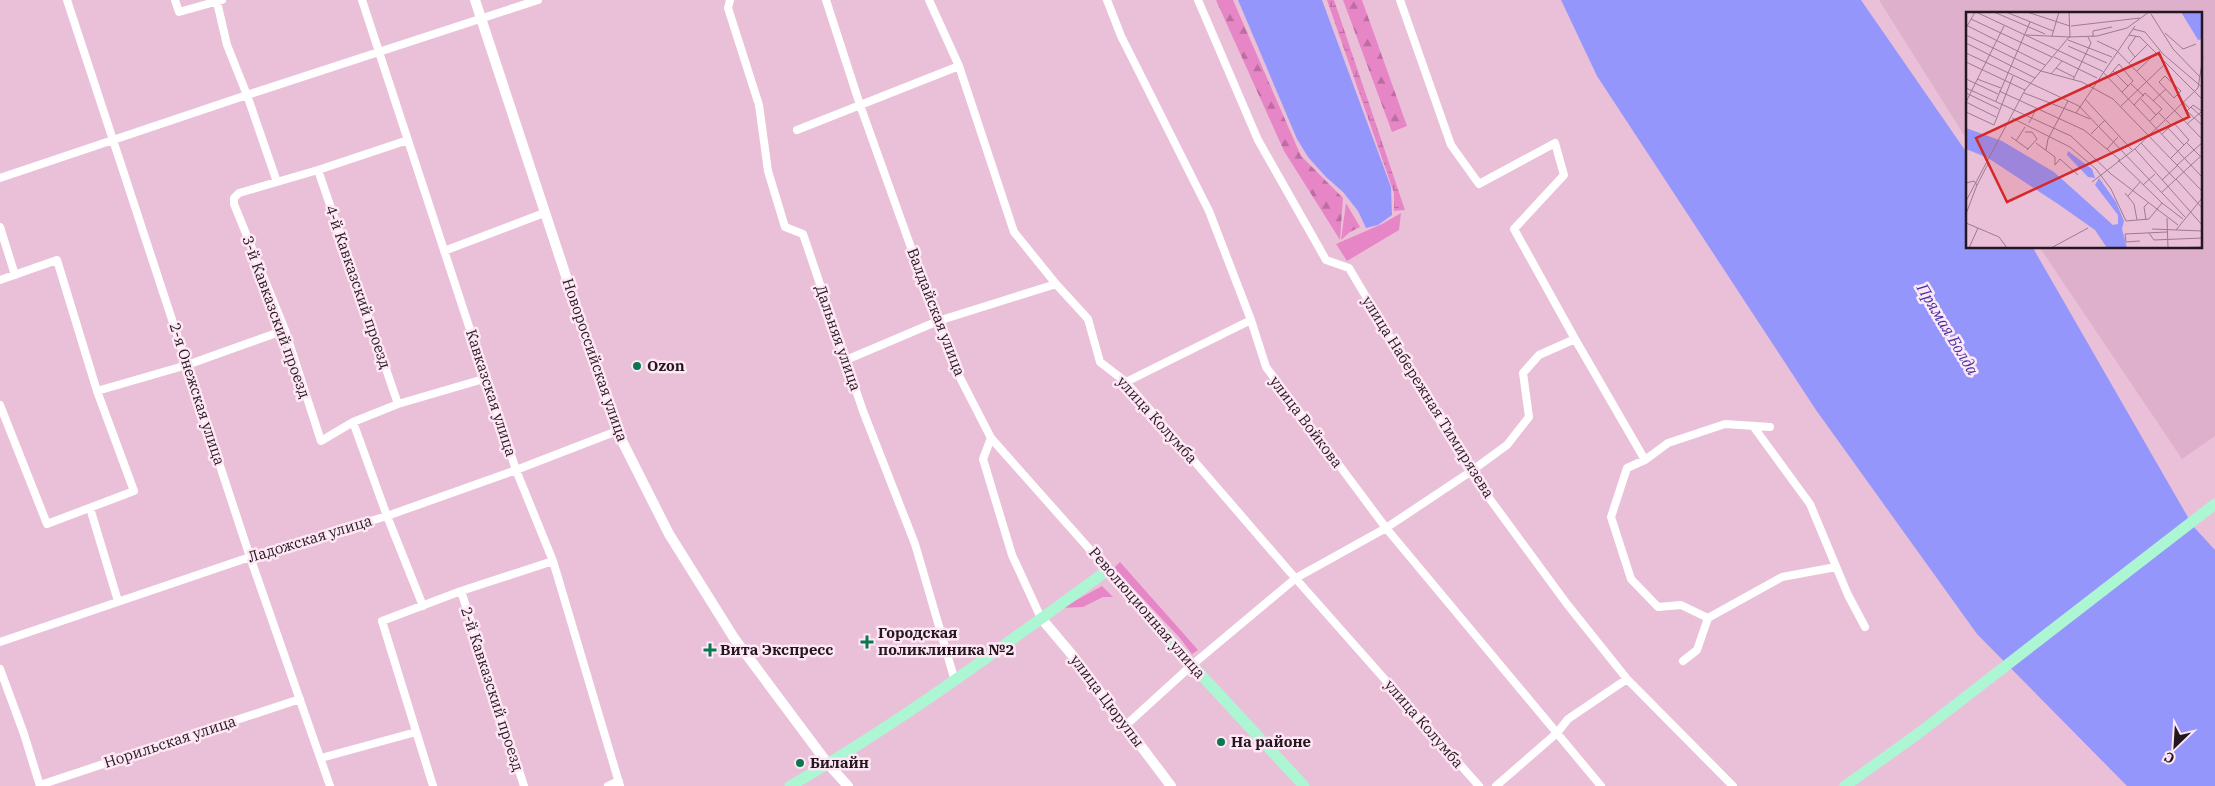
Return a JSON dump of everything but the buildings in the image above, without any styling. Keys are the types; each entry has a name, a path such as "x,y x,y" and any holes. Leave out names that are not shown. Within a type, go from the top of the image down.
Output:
{"main road":[{"path":"1845,786 1919,733 2215,504"},
{"path":"790,786 828,764 955,681 1108,570"},
{"name":"Революционная улица","path":"1108,570 1192,665 1304,786"}],"street":[{"name":"2-я Онежская улица","path":"67,0 250,557 330,786"},
{"path":"175,0 180,12 220,1 227,46 247,94 277,182"},
{"name":"Кавказская улица","path":"362,0 516,470 553,561 620,784"},
{"name":"Новороссийская улица","path":"475,0 617,431 669,534 734,638 828,764 848,786"},
{"path":"0,178 247,94 379,53 538,0"},
{"name":"Дальняя улица","path":"730,0 728,8 759,105 768,171 785,227 803,234 863,411 915,544 955,681"},
{"name":"Валдайская улица","path":"826,0 860,105 952,362 991,438"},
{"name":"улица Колумба","path":"929,0 959,66 1014,232 1056,284 1088,319 1100,362 1126,382 1477,785"},
{"name":"улица Войкова","path":"1107,0 1121,36 1209,211 1251,320 1266,368 1386,528 1601,786"},
{"name":"улица Набережная Тимирязева","path":"1198,0 1258,140 1326,260 1349,268 1470,472 1567,604 1627,679 1733,786"},
{"path":"1400,0 1451,145 1479,184 1555,143 1564,175 1514,229 1645,460"},
{"path":"797,130 959,66"},
{"name":"3-й Кавказский проезд","path":"408,140 318,170 239,193 234,198 234,204 284,330 321,441 353,422 398,404 487,378"},
{"name":"4-й Кавказский проезд","path":"318,170 398,404"},
{"path":"444,251 544,213"},
{"path":"0,228 15,275"},
{"path":"0,280 57,260 97,391 134,491 48,524 0,404"},
{"path":"846,360 938,321 1056,284"},
{"path":"1126,382 1251,320"},
{"path":"97,391 187,365 284,330"},
{"path":"1125,726 1192,665 1296,578 1386,528 1507,445 1529,417 1523,373 1539,355 1575,339"},
{"path":"353,422 387,516 423,606"},
{"path":"1708,618 1681,604 1658,607 1631,579 1611,517 1627,468 1645,460 1668,443 1725,424 1770,427"},
{"path":"1753,426 1810,504 1836,567 1865,627"},
{"name":"Ладожская улица","path":"0,642 118,600 250,557 387,516 516,470 617,431"},
{"path":"991,438 982,459 1012,555 1041,618"},
{"name":"Революционная улица","path":"991,438 1108,570"},
{"path":"90,508 118,600"},
{"path":"433,786 382,621 462,591 553,561"},
{"path":"1683,661 1697,650 1708,618 1782,577 1836,567"},
{"name":"2-й Кавказский проезд","path":"462,591 524,786"},
{"name":"улица Цюрупы","path":"1041,618 1073,656 1171,786"},
{"path":"0,669 40,785"},
{"path":"1496,786 1557,733 1568,719 1627,679"},
{"name":"Норильская улица","path":"40,785 300,699"},
{"path":"320,758 416,732"},
{"path":"608,786 620,784"}],"shaded area":[{"path":"1879,0 2215,0 2215,436 2182,459 2041,249 2202,249 2202,12 1966,12 1966,138"}],"green space":[{"path":"1216,0 1233,0 1301,156 1343,198 1340,240 1284,151"},
{"path":"1327,0 1334,0 1405,210 1394,211 1394,193"},
{"path":"1343,0 1362,0 1407,126 1392,132"},
{"path":"1346,203 1360,227 1350,232 1341,240"},
{"path":"1401,213 1399,230 1347,261 1336,244 1382,224"},
{"path":"1120,562 1198,650 1192,654 1179,637 1114,568"},
{"path":"1102,586 1113,597 1103,597 1083,607 1062,608"}],"water":[{"path":"1238,0 1322,0 1391,187 1392,215 1378,225 1366,228 1358,211 1343,192 1308,157 1297,139"},
{"name":"Прямая Болда","path":"1561,0 1861,0 1966,152 1966,249 2034,249 2193,526 2215,550 2215,786 2127,786 1977,634 1816,410 1597,76"}],"place":[{"name":"Ozon","path":"637,366"},
{"name":"Городская поликлиника №2","path":"867,642"},
{"name":"Вита Экспресс","path":"710,650"},
{"name":"На районе","path":"1221,742"},
{"name":"Билайн","path":"800,763"}]}
